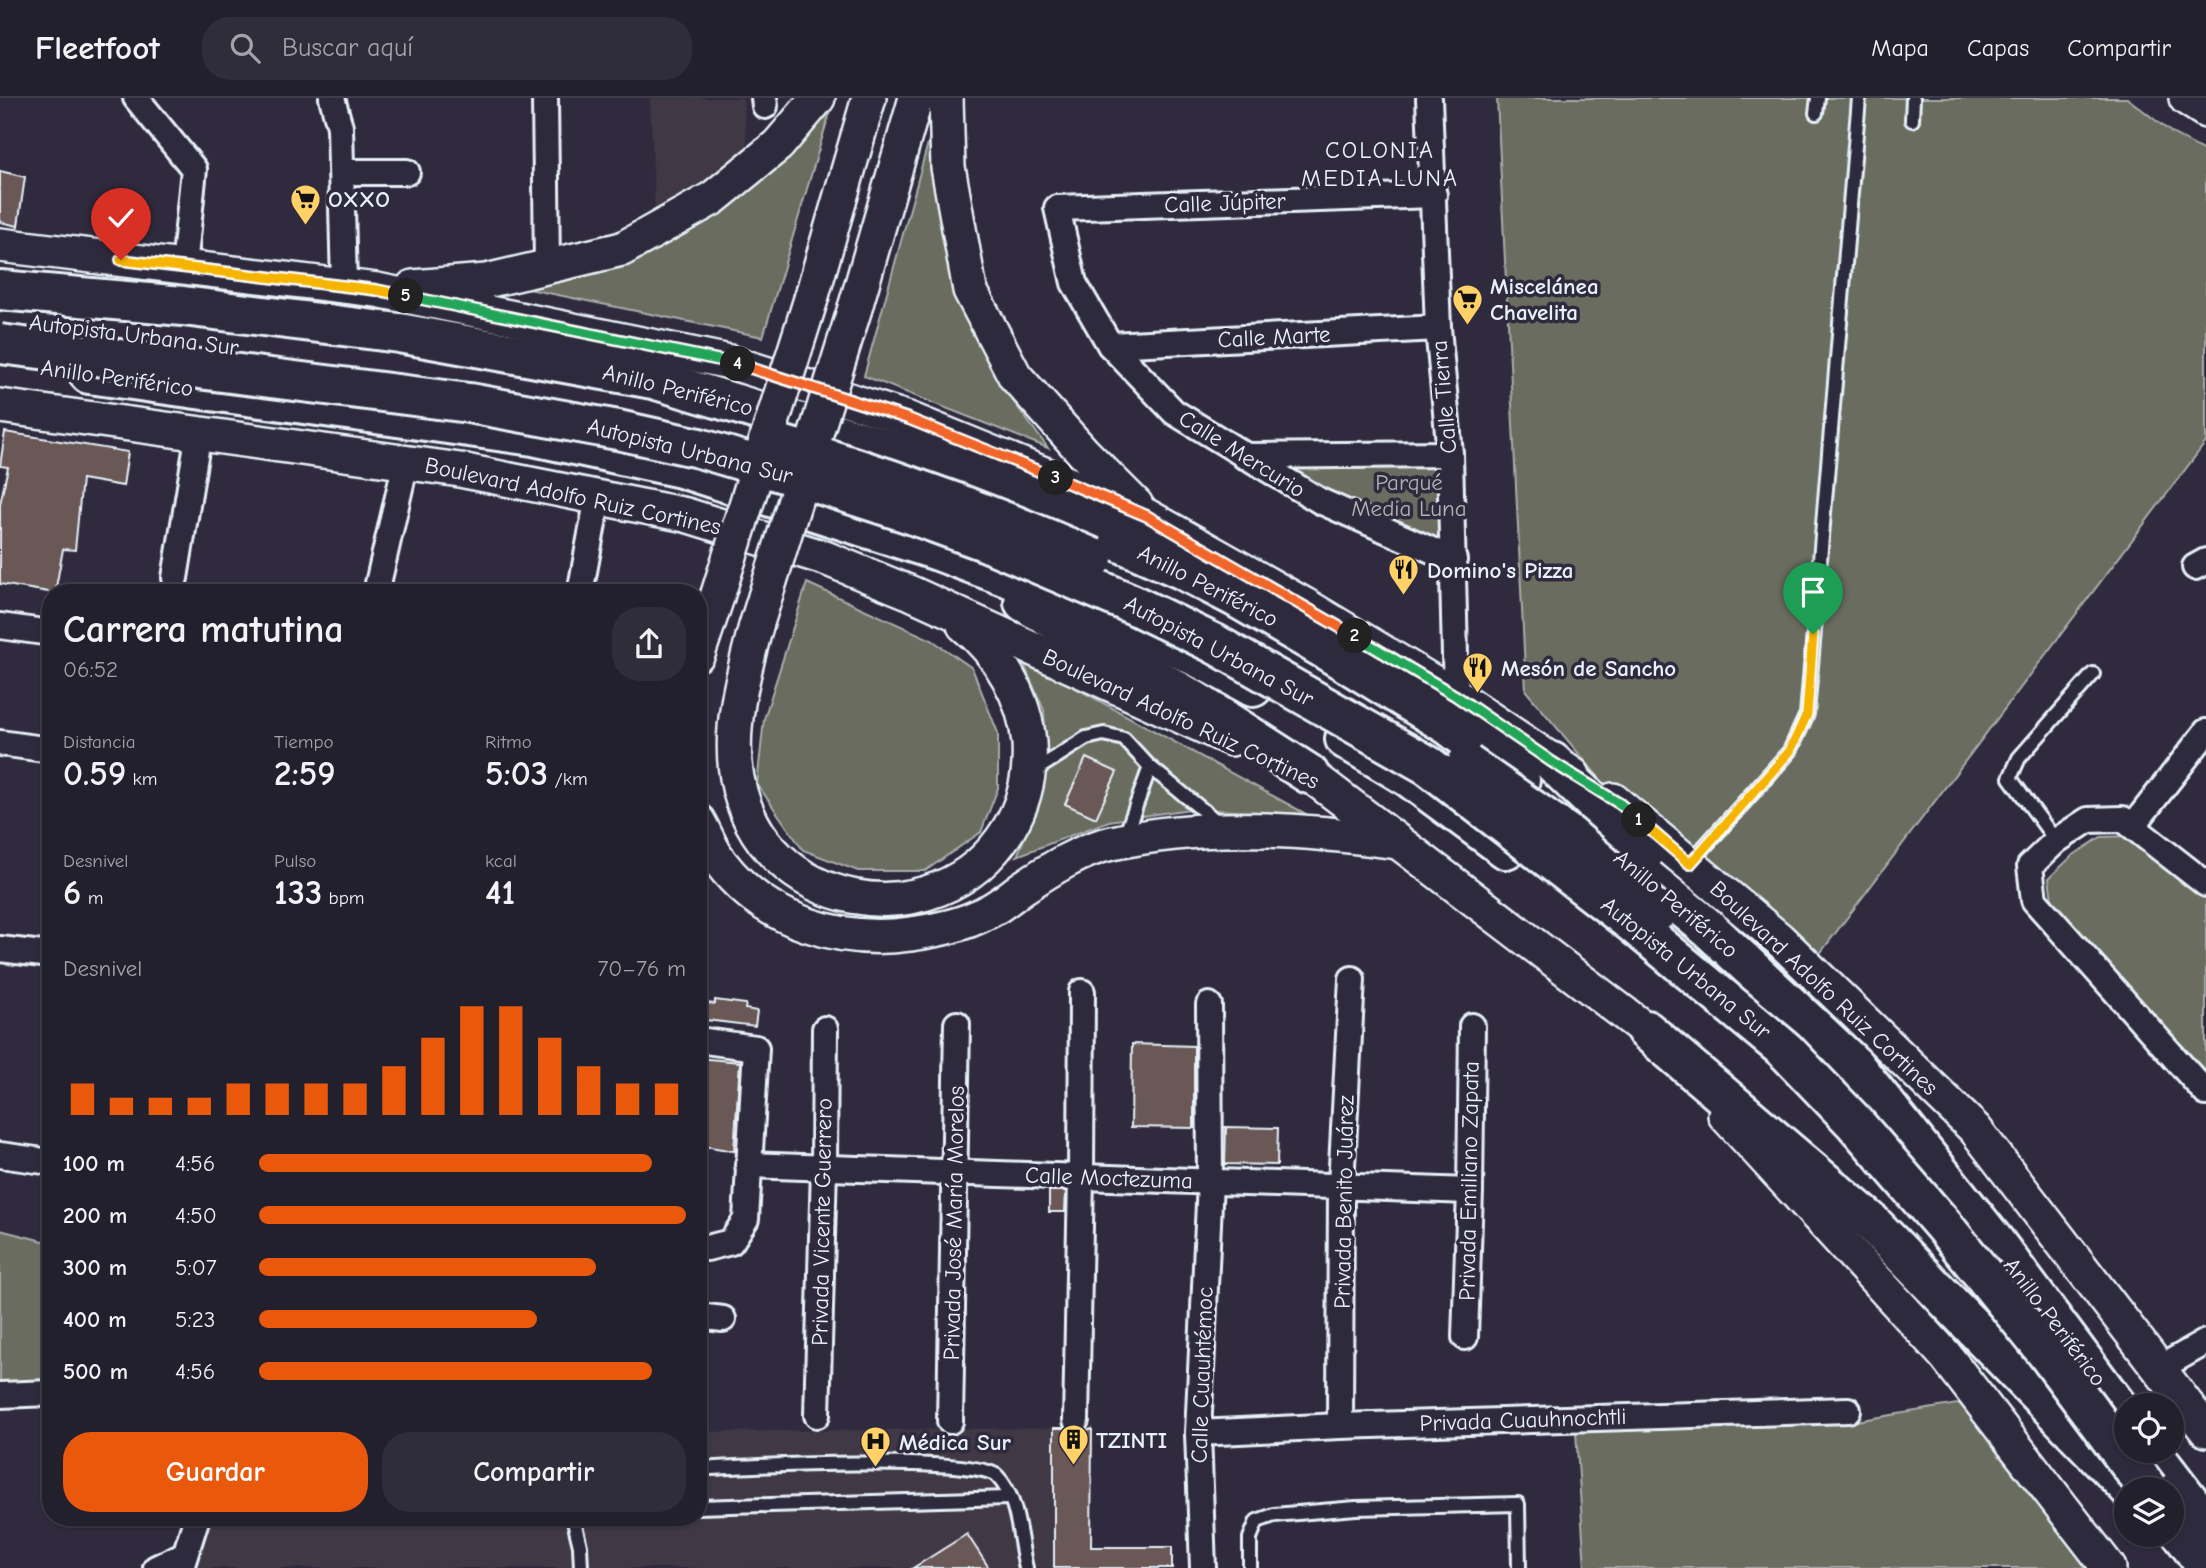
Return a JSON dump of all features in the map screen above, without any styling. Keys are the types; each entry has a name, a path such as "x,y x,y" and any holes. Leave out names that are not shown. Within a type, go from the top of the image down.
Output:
{"highway":[{"name":"Anillo Periférico","path":"0,290 183,306 399,333 653,379 928,461 1194,576 1321,647 1448,726 1683,906 1854,1065 1994,1242 2114,1402"},
{"name":"Autopista Urbana Sur","path":"0,318 432,372 630,405 743,434 916,487 1013,523 1194,604 1367,699 1449,751 1569,835 1650,905 1807,1046 1873,1111 2114,1415"},
{"name":"Autopista Urbana Sur","path":"0,344 470,403 618,430 699,449 832,488 987,542 1132,604 1215,644 1429,765 1631,922 1786,1050 1854,1122 1943,1225 2046,1352 2139,1477"},
{"name":"Anillo Periférico","path":"0,362 533,436 681,468 938,551 1124,621 1209,663 1410,778 1663,969 1830,1115 1952,1243 2121,1477"},
{"path":"928,461 1044,494 1303,604"},
{"path":"938,551 1195,701 1309,774"},
{"path":"1552,762 1689,892 1762,974 1854,1065"},
{"path":"1646,1030 1869,1220 2118,1477"},
{"path":"2150,1463 2161,1477"},
{"path":"2160,1463 2206,1523"},
{"path":"2184,1507 2206,1537"},
{"path":"2184,1537 2206,1566"},
{"path":"2174,1547 2190,1568"}],"main road":[{"path":"377,290 486,281 622,249 713,198 778,145 818,98"},
{"path":"707,627 811,299 869,98"},
{"path":"911,593 933,603 971,630 1001,666 1022,707 1028,729 1028,775 1014,819 1002,839 987,856 950,884 906,898 860,899 816,885 796,873 764,841 751,822 736,778 736,723 747,658 756,626 855,308 916,98"},
{"path":"946,98 948,167 970,290 1015,376 1084,453 1147,516"},
{"path":"2186,98 2206,111"},
{"name":"Boulevard Adolfo Ruiz Cortines","path":"0,245 377,290 730,362 909,419 1147,516 1303,604 1456,696 1552,762 1620,804 1779,939 1975,1129 2206,1430"},
{"name":"Boulevard Adolfo Ruiz Cortines","path":"0,406 460,470 698,519 825,558 911,593 1309,774 1402,842 1646,1030 1945,1355 2109,1568"},
{"path":"707,837 721,863 751,893 792,920 834,934 889,937 945,928 987,913 1063,863 1111,843 1174,832 1226,828 1347,835 1402,842"}],"street":[{"path":"136,98 194,169 184,267"},
{"path":"332,98 340,127 344,286"},
{"path":"544,98 547,267"},
{"name":"Calle Tierra","path":"1429,98 1438,328 1450,454 1456,696"},
{"path":"342,172 407,172"},
{"name":"Calle Júpiter","path":"1057,208 1434,195"},
{"name":"Calle Mercurio","path":"1057,208 1074,283 1110,345 1174,412 1320,501 1454,560"},
{"name":"Calle Marte","path":"1110,345 1438,328"},
{"path":"175,578 199,432"},
{"path":"1244,456 1450,454"},
{"path":"378,584 406,462"},
{"path":"582,584 598,497"},
{"path":"0,626 42,632"},
{"path":"2133,826 2206,732"},
{"path":"0,744 42,749"},
{"path":"2206,884 2123,819 2088,820 2056,841 2030,866 2034,900 2206,1093"},
{"path":"0,949 42,954"},
{"name":"Privada Benito Juárez","path":"1340,1426 1341,1185 1352,979"},
{"path":"1076,1420 1082,1178 1082,992"},
{"name":"Calle Cuauhtémoc","path":"1203,1568 1198,1433 1210,1182 1209,1005"},
{"name":"Privada José María Morelos","path":"950,1422 957,1024"},
{"name":"Privada Emiliano Zapata","path":"1465,1337 1472,1026"},
{"name":"Privada Vicente Guerrero","path":"817,1415 825,1029"},
{"path":"707,1041 756,1048 746,1219 731,1242 707,1246"},
{"path":"0,1155 42,1161"},
{"name":"Calle Moctezuma","path":"748,1165 1470,1191"},
{"path":"707,1317 723,1319"},
{"path":"2160,1368 2206,1342"},
{"path":"0,1395 42,1393"},
{"name":"Privada Cuauhnochtli","path":"1198,1433 1848,1410"},
{"path":"156,1568 183,1561 194,1526"}],"lane":[{"path":"1816,113 1818,98"},
{"path":"1690,864 1790,751 1807,714 1859,98"},
{"path":"1912,120 1913,98"},
{"path":"2056,841 2010,778 2019,758 2093,674"},
{"path":"1028,775 1086,738 1104,734 1124,739 1150,767 1226,828"},
{"path":"1123,842 1150,767"},
{"path":"707,1469 828,1464 963,1466 993,1473 999,1478 1009,1498 1026,1568"},
{"path":"707,1507 1009,1498"},
{"path":"1250,1568 1250,1538 1257,1521 1274,1515 1356,1508 1518,1504 1520,1568"},
{"path":"575,1526 581,1568"}],"shaded area":[{"path":"650,98 743,98 748,156 699,189 655,213"},
{"name":"Médica Sur","path":"1054,1428 1054,1568 194,1568 207,1526 707,1526 707,1432"}],"green space":[{"path":"834,98 763,337 519,287 592,273 652,250"},
{"path":"1497,98 2127,98 2172,133 2206,152 2206,442 1809,968 1612,793 1526,691"},
{"path":"939,103 943,226 955,298 999,382 1048,448 864,376"},
{"name":"Parqué Media Luna","path":"1450,454 1454,560 1244,456"},
{"path":"807,583 932,640 972,668 998,733 998,788 981,832 925,871 858,871 803,850 757,784 764,719"},
{"path":"1021,658 1306,814 1190,809 1109,821 1017,856 1038,805 1046,755 1044,710"},
{"path":"2133,836 2206,894 2206,1080 2053,908 2049,878 2072,856 2101,837"},
{"path":"0,1230 42,1241 42,1389 0,1383"},
{"path":"1963,1403 2088,1568 1585,1568 1576,1432 1844,1423"}],"building":[{"path":"0,171 25,177 18,226 0,222"},
{"path":"5,432 128,452 123,486 82,479 75,550 63,549 57,584 42,584 42,591 0,584 0,504 8,467 0,466"},
{"path":"1086,758 1117,772 1096,818 1065,804"},
{"path":"715,1000 746,1004 745,1009 757,1011 755,1026 707,1020 707,1003 715,1004"},
{"path":"1132,1044 1194,1046 1194,1128 1131,1127"},
{"path":"707,1059 740,1062 734,1151 707,1146"},
{"path":"1226,1127 1278,1128 1277,1165 1225,1164"},
{"path":"1049,1191 1066,1191 1065,1212 1049,1212"},
{"name":"TZINTI","path":"1054,1428 1064,1428 1076,1435 1092,1429 1091,1547 1172,1547 1172,1568 1054,1568"},
{"path":"967,1534 989,1568 913,1568"}],"place":[{"name":"OXXO","path":"305,226"},
{"name":"Miscelánea Chavelita","path":"1467,326"},
{"name":"Domino's Pizza","path":"1404,597"},
{"name":"Mesón de Sancho","path":"1478,695"},
{"name":"TZINTI","path":"1073,1467"},
{"name":"Médica Sur","path":"876,1469"}],"district":[{"name":"COLONIA MEDIA LUNA","path":"1380,164"}],"route":[{"path":"121,260 377,290 730,362 909,419 1147,516 1303,604 1456,696 1552,762 1620,804 1690,864 1790,751 1807,714 1813,634"}]}
